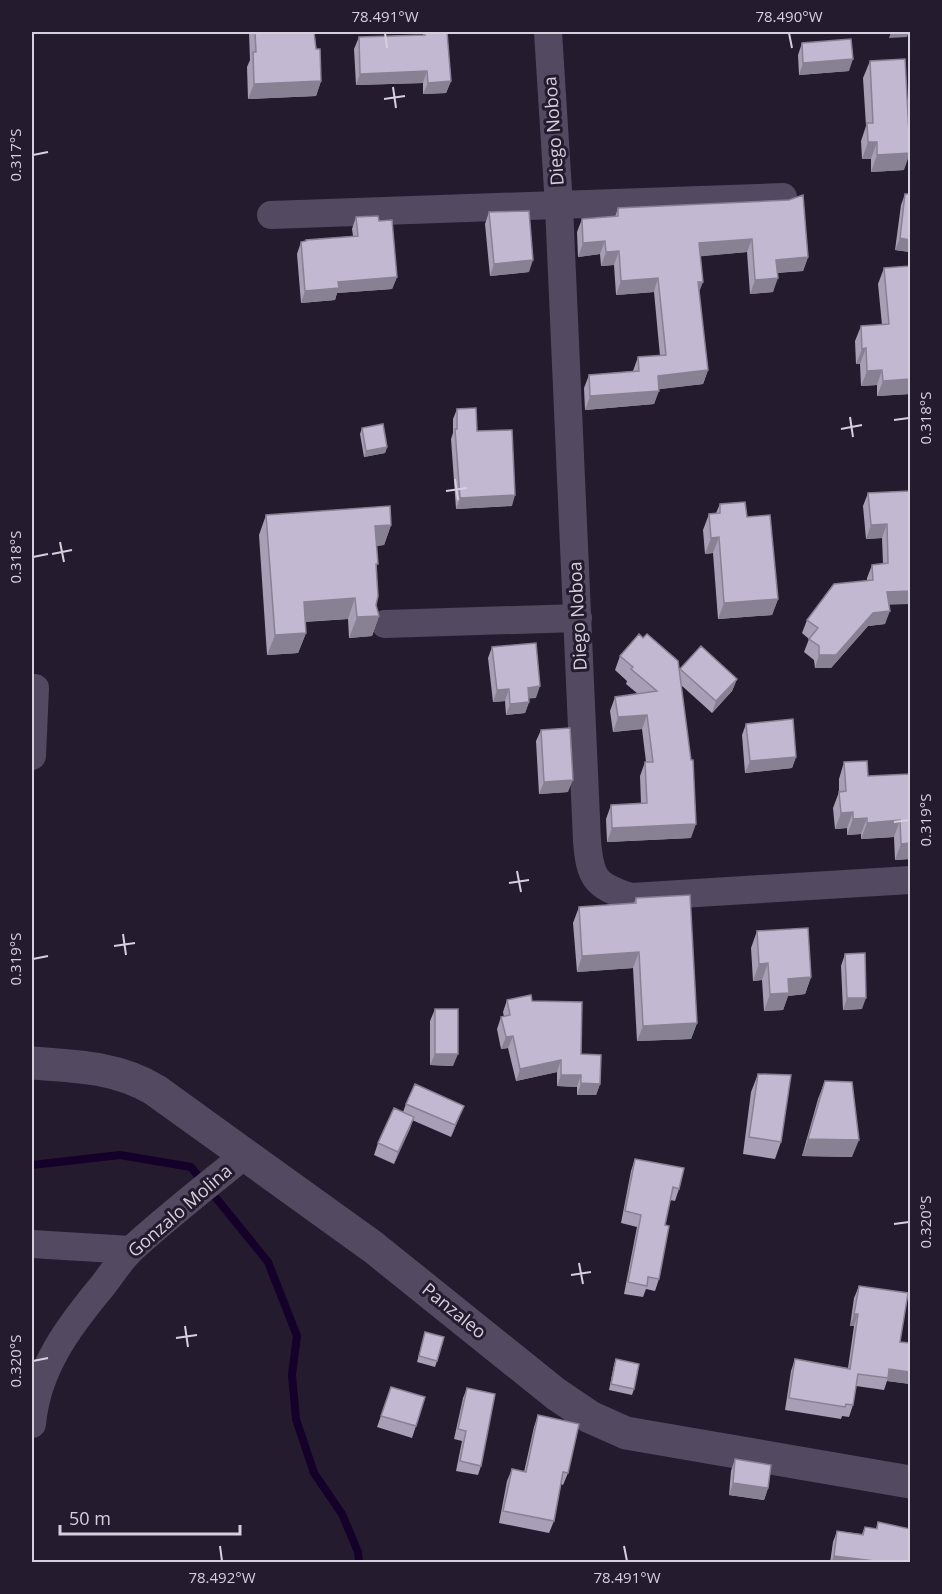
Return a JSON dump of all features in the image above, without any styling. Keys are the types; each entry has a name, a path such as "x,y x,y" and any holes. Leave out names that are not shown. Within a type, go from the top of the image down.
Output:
{"street":[{"name":"Diego Noboa","path":"548,32 559,206 588,862 593,876 610,890 631,897 910,880"},
{"path":"271,215 783,197"},
{"path":"385,624 578,618"},
{"path":"32,756 35,688"},
{"name":"Panzaleo","path":"32,1063 93,1068 137,1079 246,1154 373,1247 556,1394 590,1417 626,1433 910,1482"},
{"name":"Gonzalo Molina","path":"32,1424 33,1407 43,1373 64,1336 131,1250 246,1154"},
{"path":"32,1244 131,1250"}],"building":[{"path":"255,32 314,32 316,49 320,49 321,81 254,84"},
{"path":"424,32 447,32 451,81 428,83 427,71 360,74 359,37 425,35"},
{"path":"851,39 853,59 803,63 802,43"},
{"path":"905,59 910,153 877,155 877,142 868,142 867,123 873,123 870,61"},
{"path":"905,194 910,194 910,240 900,238"},
{"path":"803,195 808,257 776,260 778,278 755,280 752,239 699,243 703,282 698,282 708,370 658,376 659,391 590,396 589,375 639,371 638,357 666,355 658,278 621,281 619,251 606,252 605,241 583,243 582,219 618,216 618,208 789,200"},
{"path":"529,211 533,260 494,264 489,212"},
{"path":"378,216 379,221 392,220 397,277 338,282 339,288 305,291 301,242 358,236 356,217"},
{"path":"910,266 910,379 883,381 882,370 867,371 866,348 862,349 861,326 889,324 884,268"},
{"path":"476,408 477,431 512,430 515,495 460,498 455,429 457,429 457,409"},
{"path":"383,424 387,447 366,451 362,428"},
{"path":"910,491 910,591 887,592 890,611 873,613 836,655 819,655 819,646 809,639 818,628 807,620 834,584 873,580 872,565 888,563 887,524 871,525 868,493"},
{"path":"745,502 747,517 770,515 778,599 724,603 719,537 711,538 709,514 720,513 720,504"},
{"path":"390,506 391,525 375,526 378,564 376,564 378,596 376,605 379,616 357,617 355,598 304,602 306,633 275,635 266,515"},
{"path":"639,634 643,638 647,634 678,661 691,760 693,760 696,824 612,828 611,805 647,803 645,762 653,762 647,715 618,717 615,697 657,691 631,669 633,667 620,656"},
{"path":"536,643 540,686 528,688 529,702 510,704 509,689 497,690 492,647"},
{"path":"701,646 737,679 716,701 680,669"},
{"path":"793,719 796,757 750,761 746,724"},
{"path":"570,728 573,780 544,782 541,730"},
{"path":"867,761 868,776 910,774 910,843 901,844 900,820 867,823 867,818 853,819 853,812 841,813 839,792 846,791 844,762"},
{"path":"690,895 697,1023 643,1026 639,952 582,956 579,907 636,903 636,898"},
{"path":"808,928 811,977 788,979 789,993 770,994 768,963 759,964 757,931"},
{"path":"865,953 866,998 847,998 845,954"},
{"path":"531,995 532,1001 582,1002 581,1054 601,1055 600,1084 581,1083 581,1075 561,1075 561,1060 520,1069 513,1036 506,1037 501,1017 510,1015 507,1000"},
{"path":"435,1009 458,1009 458,1054 435,1054"},
{"path":"758,1074 791,1075 781,1142 749,1137"},
{"path":"825,1081 852,1082 859,1140 808,1139"},
{"path":"415,1084 464,1106 455,1125 406,1104"},
{"path":"394,1108 414,1117 398,1152 378,1143"},
{"path":"635,1159 684,1168 679,1189 673,1187 665,1225 669,1226 659,1279 648,1277 647,1286 628,1282 641,1215 625,1211"},
{"path":"859,1286 908,1293 900,1342 910,1343 910,1372 889,1369 888,1378 858,1374 853,1405 846,1404 845,1407 789,1398 795,1359 850,1369 858,1314 854,1314"},
{"path":"425,1332 444,1337 437,1361 419,1356"},
{"path":"616,1359 639,1364 634,1389 611,1384"},
{"path":"391,1387 425,1397 416,1426 381,1416"},
{"path":"467,1388 495,1394 481,1466 460,1461 466,1431 458,1429"},
{"path":"538,1415 579,1424 568,1473 563,1472 554,1521 503,1511 512,1469 526,1472"},
{"path":"735,1459 771,1465 768,1488 733,1483"},
{"path":"878,1522 910,1529 910,1563 834,1556 837,1531 863,1535 865,1527 877,1529"}],"waterway":[{"path":"32,1165 120,1155 191,1167 202,1181"},
{"path":"212,1193 268,1262 297,1336 292,1375 296,1419 314,1473 342,1514 358,1552 359,1562"}]}
